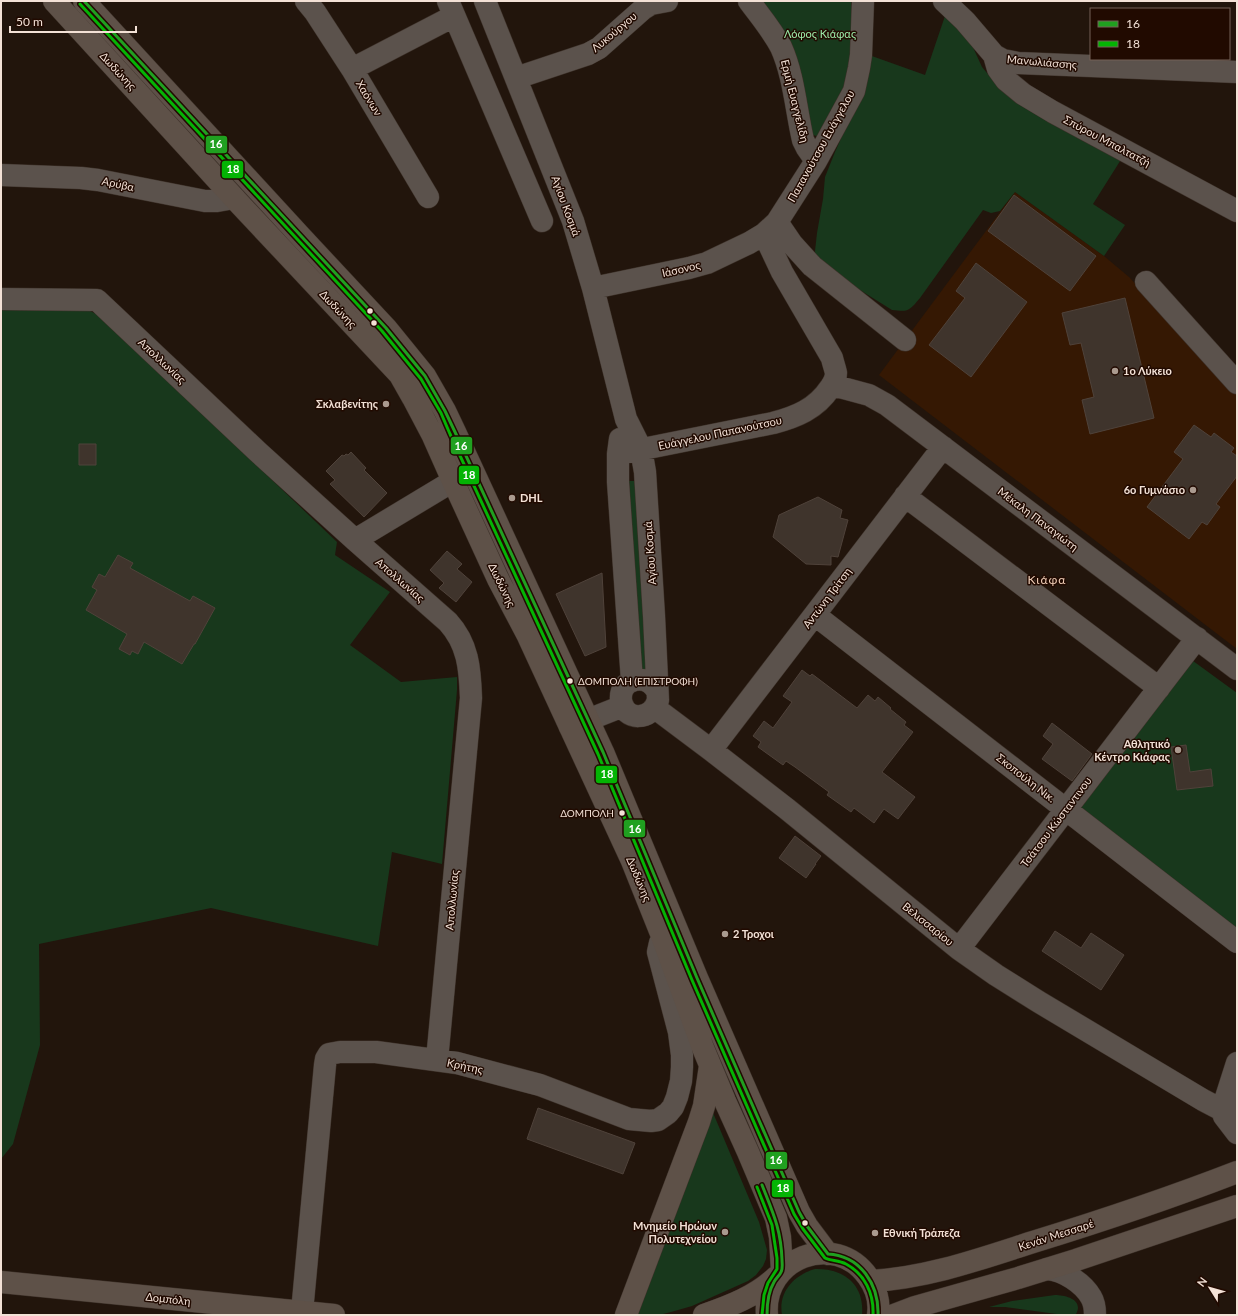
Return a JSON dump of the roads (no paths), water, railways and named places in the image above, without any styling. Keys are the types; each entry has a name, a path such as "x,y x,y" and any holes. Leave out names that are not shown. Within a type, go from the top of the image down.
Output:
{"main road":[{"name":"Δωδώνης","path":"54,1 234,198 400,375 406,384 423,416 453,481 579,723 609,766 697,978 799,1212 807,1226 828,1254"},
{"name":"Δωδώνης","path":"84,1 386,328 425,376 445,411 579,723 662,936 724,1101 748,1152 776,1218 780,1237 780,1274 770,1291 767,1302 767,1315"},
{"path":"626,1315 699,1122 705,1101 710,1064"},
{"name":"Κενάν Μεσσαρέ","path":"871,1281 907,1278 950,1268 1085,1226 1237,1172"},
{"path":"894,1315 915,1307 1047,1269 1237,1206"},
{"path":"704,1315 766,1287 789,1265 811,1254 841,1256 859,1266 871,1281 877,1295 878,1315"},
{"name":"Δομπόλη","path":"1,1282 334,1315"}],"street":[{"name":"Χαόνων","path":"306,1 315,12 352,69 428,197"},
{"name":"Αγίου Κοσμά","path":"485,1 573,221 593,288 626,419 641,449 645,472 657,666 656,700"},
{"name":"Λυκούργου","path":"516,78 588,54 599,48 643,9 656,3 667,1"},
{"name":"Ερμή Ευαγγελίδη","path":"749,1 770,28 781,48 791,78 803,140 806,148 816,161"},
{"name":"Παπανούτσου Ευάγγελου","path":"771,228 816,161 854,91 861,55 863,1"},
{"name":"Μανωλιάσσης","path":"944,1 965,21 994,54 1003,60 1018,63 1237,72"},
{"path":"352,69 451,8 542,221"},
{"name":"Σπύρου Μπαλτατζή","path":"994,54 998,69 1006,80 1022,94 1237,211"},
{"name":"Αρύβα","path":"1,175 98,180 205,201 217,201 234,198"},
{"path":"771,228 792,244 812,266 905,340"},
{"path":"771,228 794,294 832,358 836,374 832,385"},
{"name":"Ιάσονος","path":"593,288 707,263 749,243 771,228"},
{"path":"1146,282 1237,383"},
{"name":"Απολλωνίας","path":"1,300 98,300 257,451 354,540 448,622 456,631 464,646 469,670 471,698 438,1060"},
{"name":"Μέκαλη Παναγιώτη","path":"832,385 869,395 887,405 1237,669"},
{"name":"Ευάγγελου Παπανούτσου","path":"618,454 785,420 814,406 832,385"},
{"name":"Αγίου Κοσμά","path":"626,419 618,454 618,482 632,681"},
{"name":"Αντώνη Τρίτση","path":"711,750 943,447"},
{"path":"354,540 453,481"},
{"path":"906,496 1159,688"},
{"name":"Σκοπούλη Νικ.","path":"814,615 1237,942"},
{"name":"Τσάτσου Κώσταντινου","path":"959,949 1197,638"},
{"path":"640,679 648,681 655,687 656,700 647,714 638,716 629,713 623,706 621,698 623,690 628,684 632,681 640,679"},
{"name":"Βελισσαρίου","path":"656,700 711,750 787,808 959,949 1017,989 1229,1112"},
{"path":"579,723 623,706"},
{"name":"Κρήτης","path":"302,1312 326,1059 329,1054 362,1051 438,1060 496,1072 540,1085 629,1119 651,1122 664,1117 673,1107 681,1081 682,1055 678,1032 658,952 662,936"},
{"path":"1237,1063 1229,1112 1229,1123 1237,1133"},
{"path":"1047,1269 1066,1274 1085,1289 1092,1300 1095,1315"}],"place":[{"name":"1ο Λύκειο","path":"1115,371"},
{"name":"Σκλαβενίτης","path":"386,404"},
{"name":"6ο Γυμνάσιο","path":"1193,490"},
{"name":"DHL","path":"512,498"},
{"name":"ΔΟΜΠΟΛΗ (ΕΠΙΣΤΡΟΦΗ)","path":"570,681"},
{"name":"Αθλητικό Κέντρο Κιάφας","path":"1178,750"},
{"name":"ΔΟΜΠΟΛΗ","path":"622,813"},
{"name":"2 Τροχοι","path":"725,934"},
{"name":"Μνημείο Ηρώων Πολυτεχνείου","path":"725,1232"},
{"name":"Εθνική Τράπεζα","path":"875,1233"}],"district":[{"name":"Κιάφα","path":"1047,580"}],"park label":[{"name":"Λόφος Κιάφας","path":"820,34"}]}
